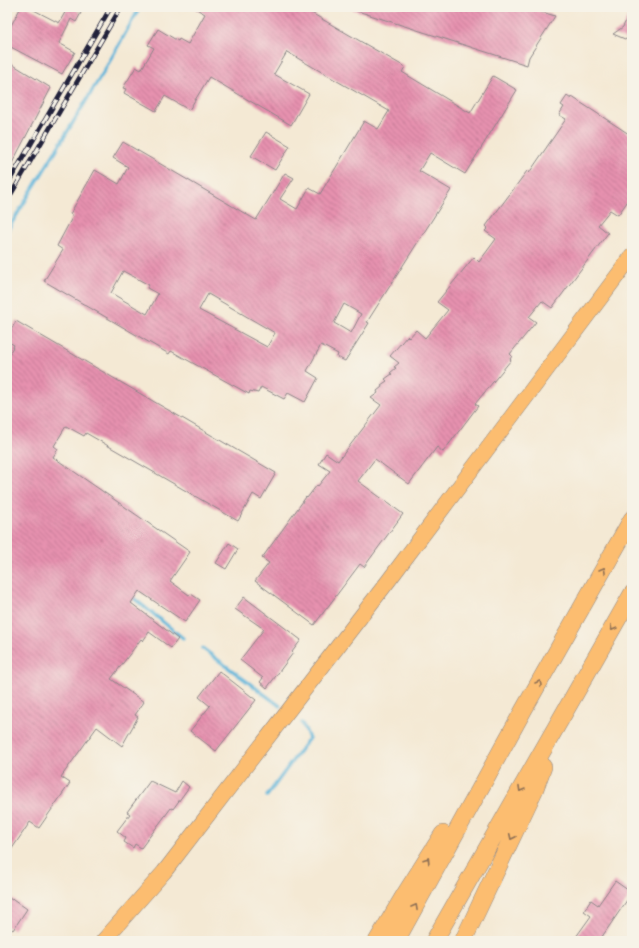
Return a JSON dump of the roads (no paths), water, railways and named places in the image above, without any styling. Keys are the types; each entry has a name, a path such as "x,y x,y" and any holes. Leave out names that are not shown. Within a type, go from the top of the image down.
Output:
{"highway":[{"path":"396,941 524,709 632,519"},
{"path":"434,941 632,594"},
{"path":"377,941 405,894 524,709"},
{"path":"463,941 534,791 565,711"}],"main road":[{"path":"103,941 169,866 389,580 632,256"}],"waterway":[{"path":"7,231 103,73 140,7"},
{"path":"131,596 183,638"},
{"path":"202,648 280,706"},
{"path":"267,796 309,738 302,723"}],"railway":[{"path":"7,185 111,7"},
{"path":"7,201 121,7"}]}
